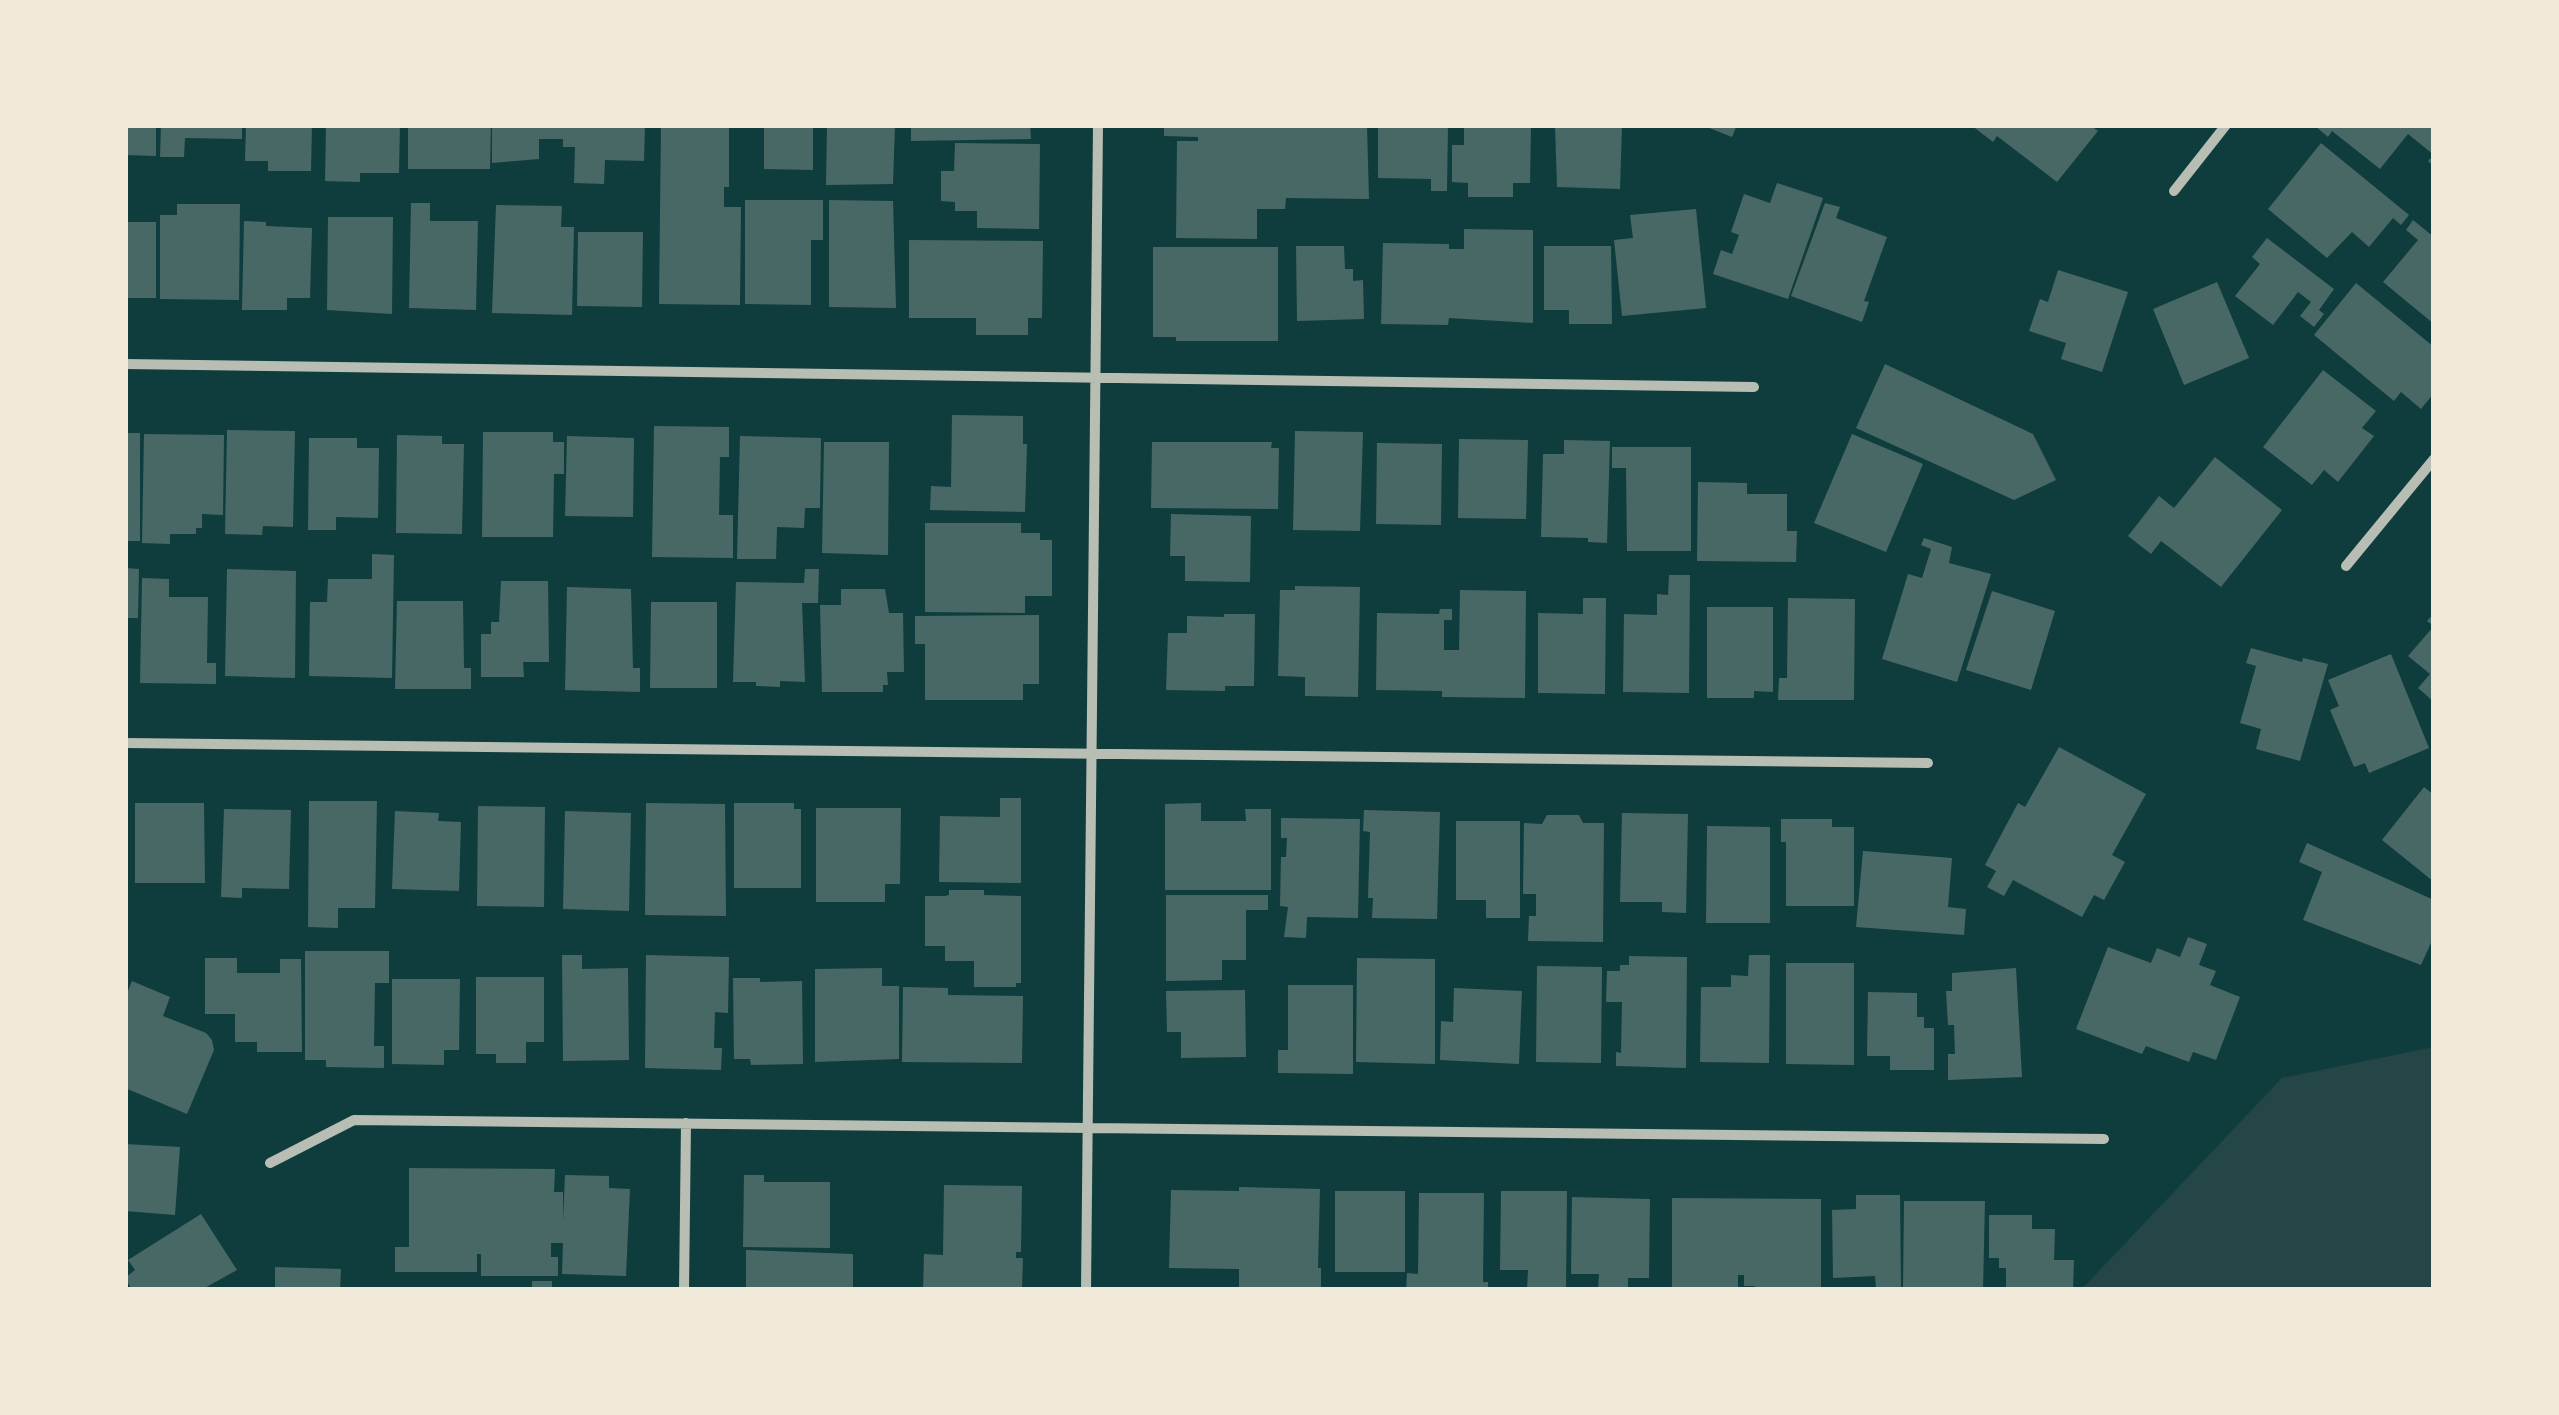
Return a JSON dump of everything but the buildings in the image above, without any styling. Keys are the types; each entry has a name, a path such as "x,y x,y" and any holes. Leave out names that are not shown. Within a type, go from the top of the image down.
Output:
{"street":[{"path":"1086,1290 1098,125"},
{"path":"2174,192 2226,125"},
{"path":"125,364 1754,387"},
{"path":"2346,566 2434,460"},
{"path":"125,743 1928,763"},
{"path":"270,1163 354,1120 2104,1138"},
{"path":"684,1290 686,1123"}],"shaded area":[{"path":"2434,1047 2434,1290 2081,1290 2282,1078"}]}
